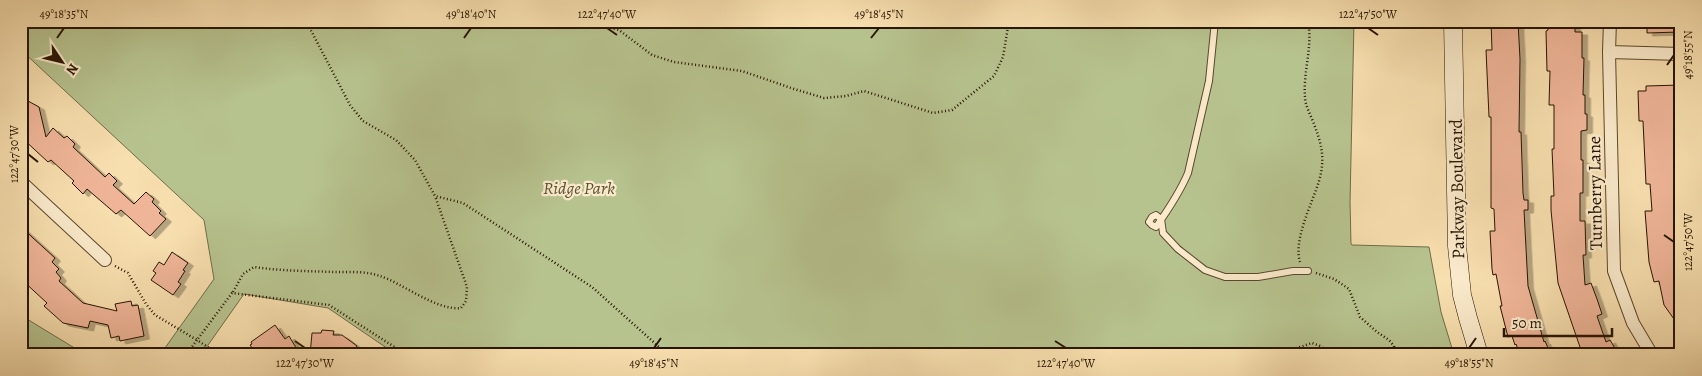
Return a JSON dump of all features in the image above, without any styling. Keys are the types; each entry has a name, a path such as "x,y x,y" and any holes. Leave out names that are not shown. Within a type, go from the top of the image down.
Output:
{"street":[{"name":"Parkway Boulevard","path":"1453,21 1456,236 1459,270 1468,318 1479,355"},
{"name":"Turnberry Lane","path":"1610,21 1614,271 1633,323 1652,355"},
{"path":"1609,52 1681,54"},
{"path":"21,182 105,260"}],"lane":[{"path":"1215,21 1209,81 1188,173 1184,184 1156,227 1178,249 1205,270 1225,278 1258,277 1293,271 1308,271"},
{"path":"1162,219 1163,233"}],"path":[{"path":"186,355 244,274 254,267 278,270 362,272 380,276 413,293 453,309 461,308 466,301 468,287 435,196 415,160 396,140 363,121 350,105 306,21"},
{"path":"587,21 619,30 652,56 674,62 742,71 794,90 824,98 846,96 864,91 933,113 952,110 994,76 1003,57 1009,21"},
{"path":"1308,21 1310,46 1306,68 1305,100 1323,151 1323,158 1319,181 1300,239 1298,256 1301,265 1308,271 1334,279 1349,289 1360,317 1377,332 1390,340 1394,346 1395,355"},
{"path":"435,196 463,203 592,287 668,355"},
{"path":"105,260 128,273 146,304 155,315 220,355"},
{"path":"232,293 329,305 407,355"},
{"path":"1276,355 1312,343 1333,355"}],"green space":[{"name":"Ridge Park","path":"21,21 1354,21 1350,202 1351,244 1429,247 1441,312 1454,355 397,355 328,308 244,294 201,355 160,355 214,279 204,220 21,50"},
{"path":"22,316 86,355 21,355"}],"building":[{"path":"1491,21 1518,21 1520,59 1519,132 1521,132 1523,193 1524,200 1528,200 1528,210 1524,210 1528,286 1544,342 1551,355 1520,355 1512,336 1508,337 1500,306 1502,306 1496,274 1493,275 1490,231 1495,231 1494,209 1491,208 1491,117 1489,117 1486,50 1492,50"},
{"path":"1647,21 1679,21 1679,32 1647,33"},
{"path":"1548,22 1562,22 1562,25 1575,25 1575,32 1582,32 1582,58 1584,58 1583,95 1585,95 1587,130 1581,131 1583,193 1580,193 1580,221 1585,221 1586,255 1583,255 1585,285 1591,283 1602,314 1597,316 1606,342 1610,340 1619,355 1585,355 1581,350 1558,283 1551,210 1551,196 1554,196 1552,149 1554,149 1554,105 1549,105 1550,71 1547,71 1546,31 1548,30"},
{"path":"1681,85 1681,122 1677,122 1675,163 1676,199 1679,228 1681,228 1681,329 1664,305 1659,281 1654,282 1649,262 1645,211 1652,211 1650,184 1646,184 1643,121 1639,121 1638,91 1646,91 1646,86"},
{"path":"28,101 39,107 46,137 53,128 64,138 67,136 75,144 73,147 105,177 109,173 117,181 113,185 134,204 146,192 154,199 152,202 161,211 159,213 166,219 150,236 121,210 116,214 87,189 83,194 72,183 74,181 51,160 48,162 21,137 21,108"},
{"path":"21,227 55,258 52,262 59,269 56,272 61,278 59,281 83,303 117,311 115,304 131,301 132,306 138,305 144,336 120,341 119,336 111,338 108,325 90,321 88,328 63,323 44,306 47,303 21,279"},
{"path":"172,252 188,263 178,282 181,284 173,295 151,280 156,273 153,271 159,262 164,265"},
{"path":"275,325 285,339 289,336 298,351 292,355 257,355 250,345 252,344 251,342"},
{"path":"322,330 334,331 333,335 342,335 357,346 351,355 310,355 312,333 321,333"}]}
